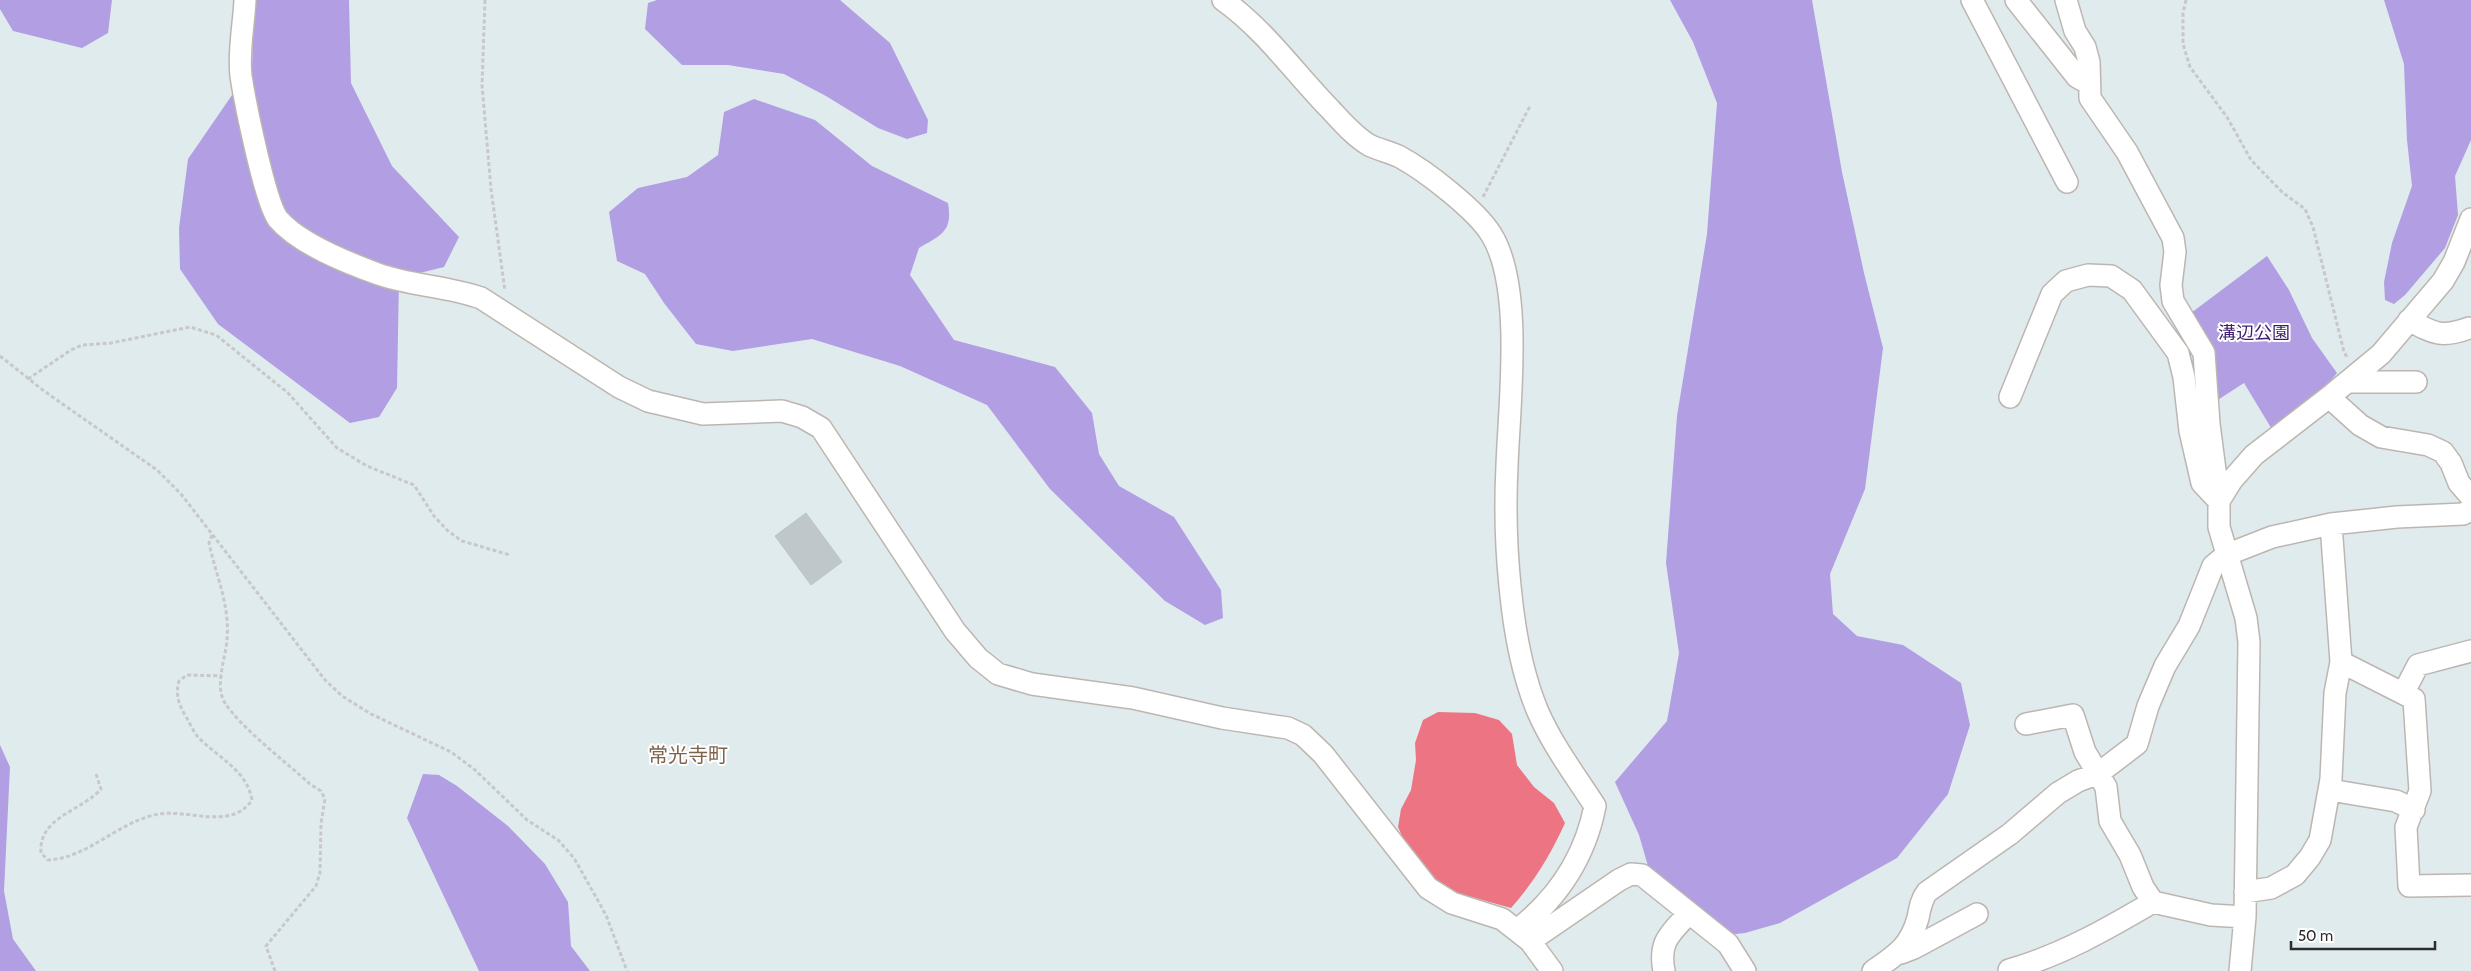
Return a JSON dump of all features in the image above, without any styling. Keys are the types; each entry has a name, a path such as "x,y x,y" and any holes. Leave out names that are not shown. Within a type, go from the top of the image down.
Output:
{"street":[{"path":"245,0 241,75 268,200 278,219 297,235 335,256 404,282 460,290 481,298 619,387 648,401 703,414 782,411 802,417 821,428 955,632 978,658 998,674 1032,684 1133,698 1222,718 1288,728 1303,735 1323,754 1428,888 1452,903 1502,919 1524,935 1552,971"},
{"path":"1223,0 1253,22 1345,125 1369,145 1399,156 1415,166 1462,203 1491,234 1506,269 1511,311 1511,387 1507,469 1510,585 1517,640 1525,677 1539,714 1570,770 1595,806 1590,832 1573,868 1556,894 1537,915 1524,935"},
{"path":"1972,0 2066,182"},
{"path":"2016,0 2077,77 2088,83"},
{"path":"2066,0 2075,31 2085,47 2089,62 2088,83 2090,98 2097,112 2127,152 2173,238 2175,252 2171,285 2173,301 2204,353 2209,424 2219,501 2219,527 2246,618 2249,642 2245,917 2240,971"},
{"path":"2219,501 2232,480 2254,455 2381,354 2443,281 2454,262 2471,219"},
{"path":"2010,396 2052,294 2066,281 2088,274 2111,276 2132,290 2178,353 2184,377 2190,431 2202,483 2219,501"},
{"path":"2409,320 2434,334 2452,334 2469,328"},
{"path":"2353,377 2416,382"},
{"path":"2329,397 2360,425 2381,437 2428,445 2443,452 2451,463 2459,483 2471,497"},
{"path":"1901,953 1912,936 1922,900 1927,892 2010,834 2058,793 2078,781 2099,773 2137,744 2148,706 2164,666 2189,626 2214,566 2226,555 2272,537 2331,524 2397,517 2463,514 2471,510"},
{"path":"2245,892 2271,888 2295,875 2310,857 2320,840 2330,790 2335,693 2341,662 2331,524"},
{"path":"2404,692 2418,665 2471,651"},
{"path":"2341,662 2404,692 2414,699 2420,791 2406,827 2410,886 2471,885"},
{"path":"2026,724 2073,715 2085,752 2106,787 2110,821 2130,855 2143,887 2153,902"},
{"path":"2330,790 2396,801 2414,810"},
{"path":"1524,935 1631,874 1642,875 1728,944 1746,971"},
{"path":"2018,969 2043,960 2093,937 2153,902 2211,915 2245,917"},
{"path":"1664,971 1661,949 1689,912"},
{"path":"1872,971 1901,953 1977,914"}],"path":[{"path":"486,0 482,85 501,274 511,318"},
{"path":"2186,0 2183,13 2183,44 2190,67 2226,117 2251,160 2282,192 2305,209 2313,228 2344,352 2353,377"},
{"path":"1474,215 1530,106"},
{"path":"28,379 82,345 111,343 190,327 204,329 216,335 288,393 337,448 366,466 414,485 434,516 448,531 462,541 510,555"},
{"path":"0,356 28,379 157,470 181,494 325,680 342,696 371,714 451,752 474,769 527,820 558,840 574,858 598,900 618,942 627,971"},
{"path":"212,535 209,543 227,609 227,640 221,689 224,702 243,723 310,784 321,791 325,799 321,823 320,872 316,886 266,946 275,971"},
{"path":"96,774 101,789 94,797 71,810 47,828 40,842 41,853 48,860 60,859 81,851 154,814 230,816 246,809 252,800 250,787 241,774 197,735 177,701 176,692 179,681 187,675 222,676"}],"green space":[{"path":"0,0 112,0 108,33 82,48 13,31 0,9"},
{"path":"254,0 349,0 351,83 392,166 459,237 444,267 399,278 397,388 379,417 350,423 218,324 180,269 179,228 188,159 252,66"},
{"path":"657,0 840,0 890,43 928,120 927,133 907,139 878,128 826,96 784,74 728,65 682,65 645,29 648,3"},
{"path":"1670,0 1812,0 1842,172 1883,348 1865,489 1830,574 1833,614 1857,636 1903,645 1961,683 1970,725 1948,794 1897,858 1780,923 1745,933 1727,935 1650,873 1639,835 1615,782 1667,721 1679,653 1666,563 1677,416 1707,234 1717,103 1693,42"},
{"path":"2384,0 2471,0 2471,140 2455,176 2458,215 2445,248 2405,295 2394,304 2385,300 2384,282 2392,243 2412,186 2407,140 2404,64"},
{"path":"754,99 815,120 872,166 948,203 949,220 947,227 939,236 919,248 910,275 954,340 1055,367 1092,413 1099,454 1119,486 1174,517 1221,590 1223,618 1205,625 1165,601 1050,489 987,405 900,366 812,339 733,351 696,344 664,303 645,274 617,261 609,212 638,188 687,177 718,155 724,112"},
{"name":"溝辺公園","path":"2267,256 2289,290 2312,338 2337,373 2311,405 2273,431 2244,383 2213,403 2187,316"},
{"path":"0,745 10,767 4,891 13,939 36,971 0,971"},
{"path":"423,774 439,775 457,786 508,826 545,864 568,902 571,946 590,971 479,971 407,818"}],"shaded area":[{"path":"1438,712 1475,713 1499,720 1512,734 1517,765 1534,787 1554,803 1565,823 1541,867 1511,908 1457,893 1431,879 1412,859 1398,827 1401,809 1411,790 1416,760 1415,743 1423,720"}],"building":[{"path":"806,513 842,562 811,585 775,536"}],"district":[{"name":"常光寺町","path":"688,755"}]}
